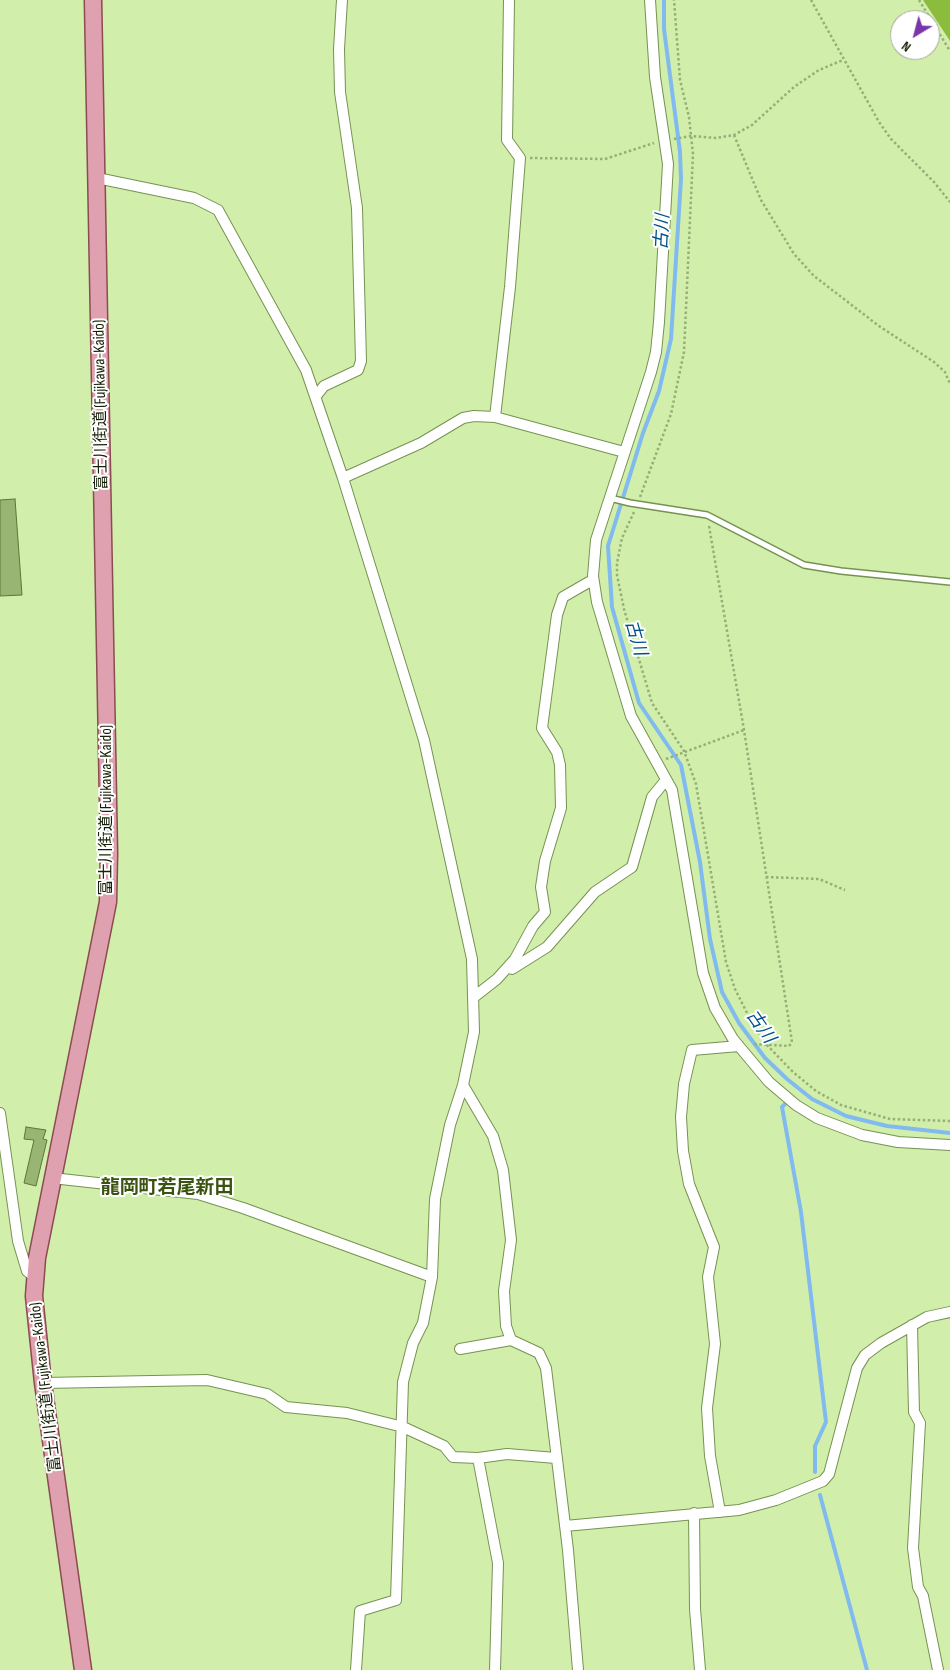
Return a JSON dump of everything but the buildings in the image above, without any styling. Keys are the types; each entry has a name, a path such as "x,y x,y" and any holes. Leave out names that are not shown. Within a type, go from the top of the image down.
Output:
{"main road":[{"name":"富士川街道 (Fujikawa-Kaido)","path":"84,1670 35,1316 36,1278 52,1178 108,902 109,853 93,0"}],"street":[{"path":"316,396 324,386 358,370 361,361 357,208 340,92 339,49 342,0"},
{"path":"495,417 510,287 520,158 507,140 509,0"},
{"path":"650,0 655,77 668,164 659,322 656,352 651,372 624,452 594,552 594,589 631,716 672,790 703,973 715,1008 739,1046 769,1082 796,1105 817,1118 862,1135 898,1142 950,1145"},
{"path":"96,178 194,198 218,210 306,370 343,478 424,740 472,960 474,1032 463,1085 450,1125 435,1199 432,1277 423,1322 413,1343 403,1382 396,1600 360,1611 356,1670"},
{"path":"343,478 421,443 463,418 495,417 624,452"},
{"path":"474,997 516,959 533,926 545,912 541,887 545,862 561,808 558,759 542,728 553,643 559,603 567,593 589,582"},
{"path":"497,978 548,947 595,892 632,867 652,797 666,780"},
{"path":"720,1512 710,1456 707,1408 715,1344 708,1277 714,1247 689,1184 683,1151 682,1117 684,1084 692,1050 739,1046"},
{"path":"463,1085 493,1136 504,1170 511,1240 504,1291 506,1326 511,1340"},
{"path":"0,1113 18,1241 27,1271 36,1278"},
{"path":"52,1178 198,1194 243,1208 432,1277"},
{"path":"564,1526 739,1510 776,1500 823,1481 829,1474 857,1368 865,1355 881,1343 927,1317 950,1312"},
{"path":"912,1325 914,1412 920,1423 913,1548 918,1587 923,1596 938,1670"},
{"path":"460,1349 511,1340 539,1353 546,1368 578,1670"},
{"path":"44,1383 206,1380 267,1394 286,1407 348,1413 403,1427 444,1446 453,1457 478,1458 507,1454 556,1458"},
{"path":"478,1458 498,1563 495,1670"},
{"path":"694,1513 695,1609 700,1670"}],"lane":[{"path":"611,498 630,503 707,515 804,565 841,571 950,582"}],"path":[{"path":"674,0 680,80 689,136 692,198 684,352 671,414 638,504 622,538 617,576 624,609 646,689 662,720 684,751 696,784 726,962 735,989 765,1043 793,1072 816,1091 841,1105 890,1119 950,1121"},
{"path":"811,0 843,60 891,139 928,176 950,202"},
{"path":"919,0 950,51"},
{"path":"670,140 689,136 716,138 734,135 752,125 794,87 819,70 843,60"},
{"path":"734,135 762,200 794,254 814,276 879,326 934,362 945,372 950,384"},
{"path":"520,158 604,159 657,142"},
{"path":"707,515 744,730 792,1042 789,1046 759,1043"},
{"path":"665,760 684,751 744,730"},
{"path":"766,877 819,879 845,890"}],"green space":[{"path":"923,0 950,0 950,41 940,26 940,10 930,10"}],"waterway":[{"name":"古川","path":"664,0 664,29 680,152 681,179 671,339 659,391 643,433 608,546 612,607 639,703 681,765 700,862 710,939 722,992 739,1023 765,1058 812,1099 846,1116 887,1126 950,1133"},
{"path":"787,1102 782,1107 801,1212 826,1422 815,1446 815,1472"},
{"path":"820,1495 867,1670"}],"district":[{"name":"龍岡町若尾新田","path":"167,1188"}]}
